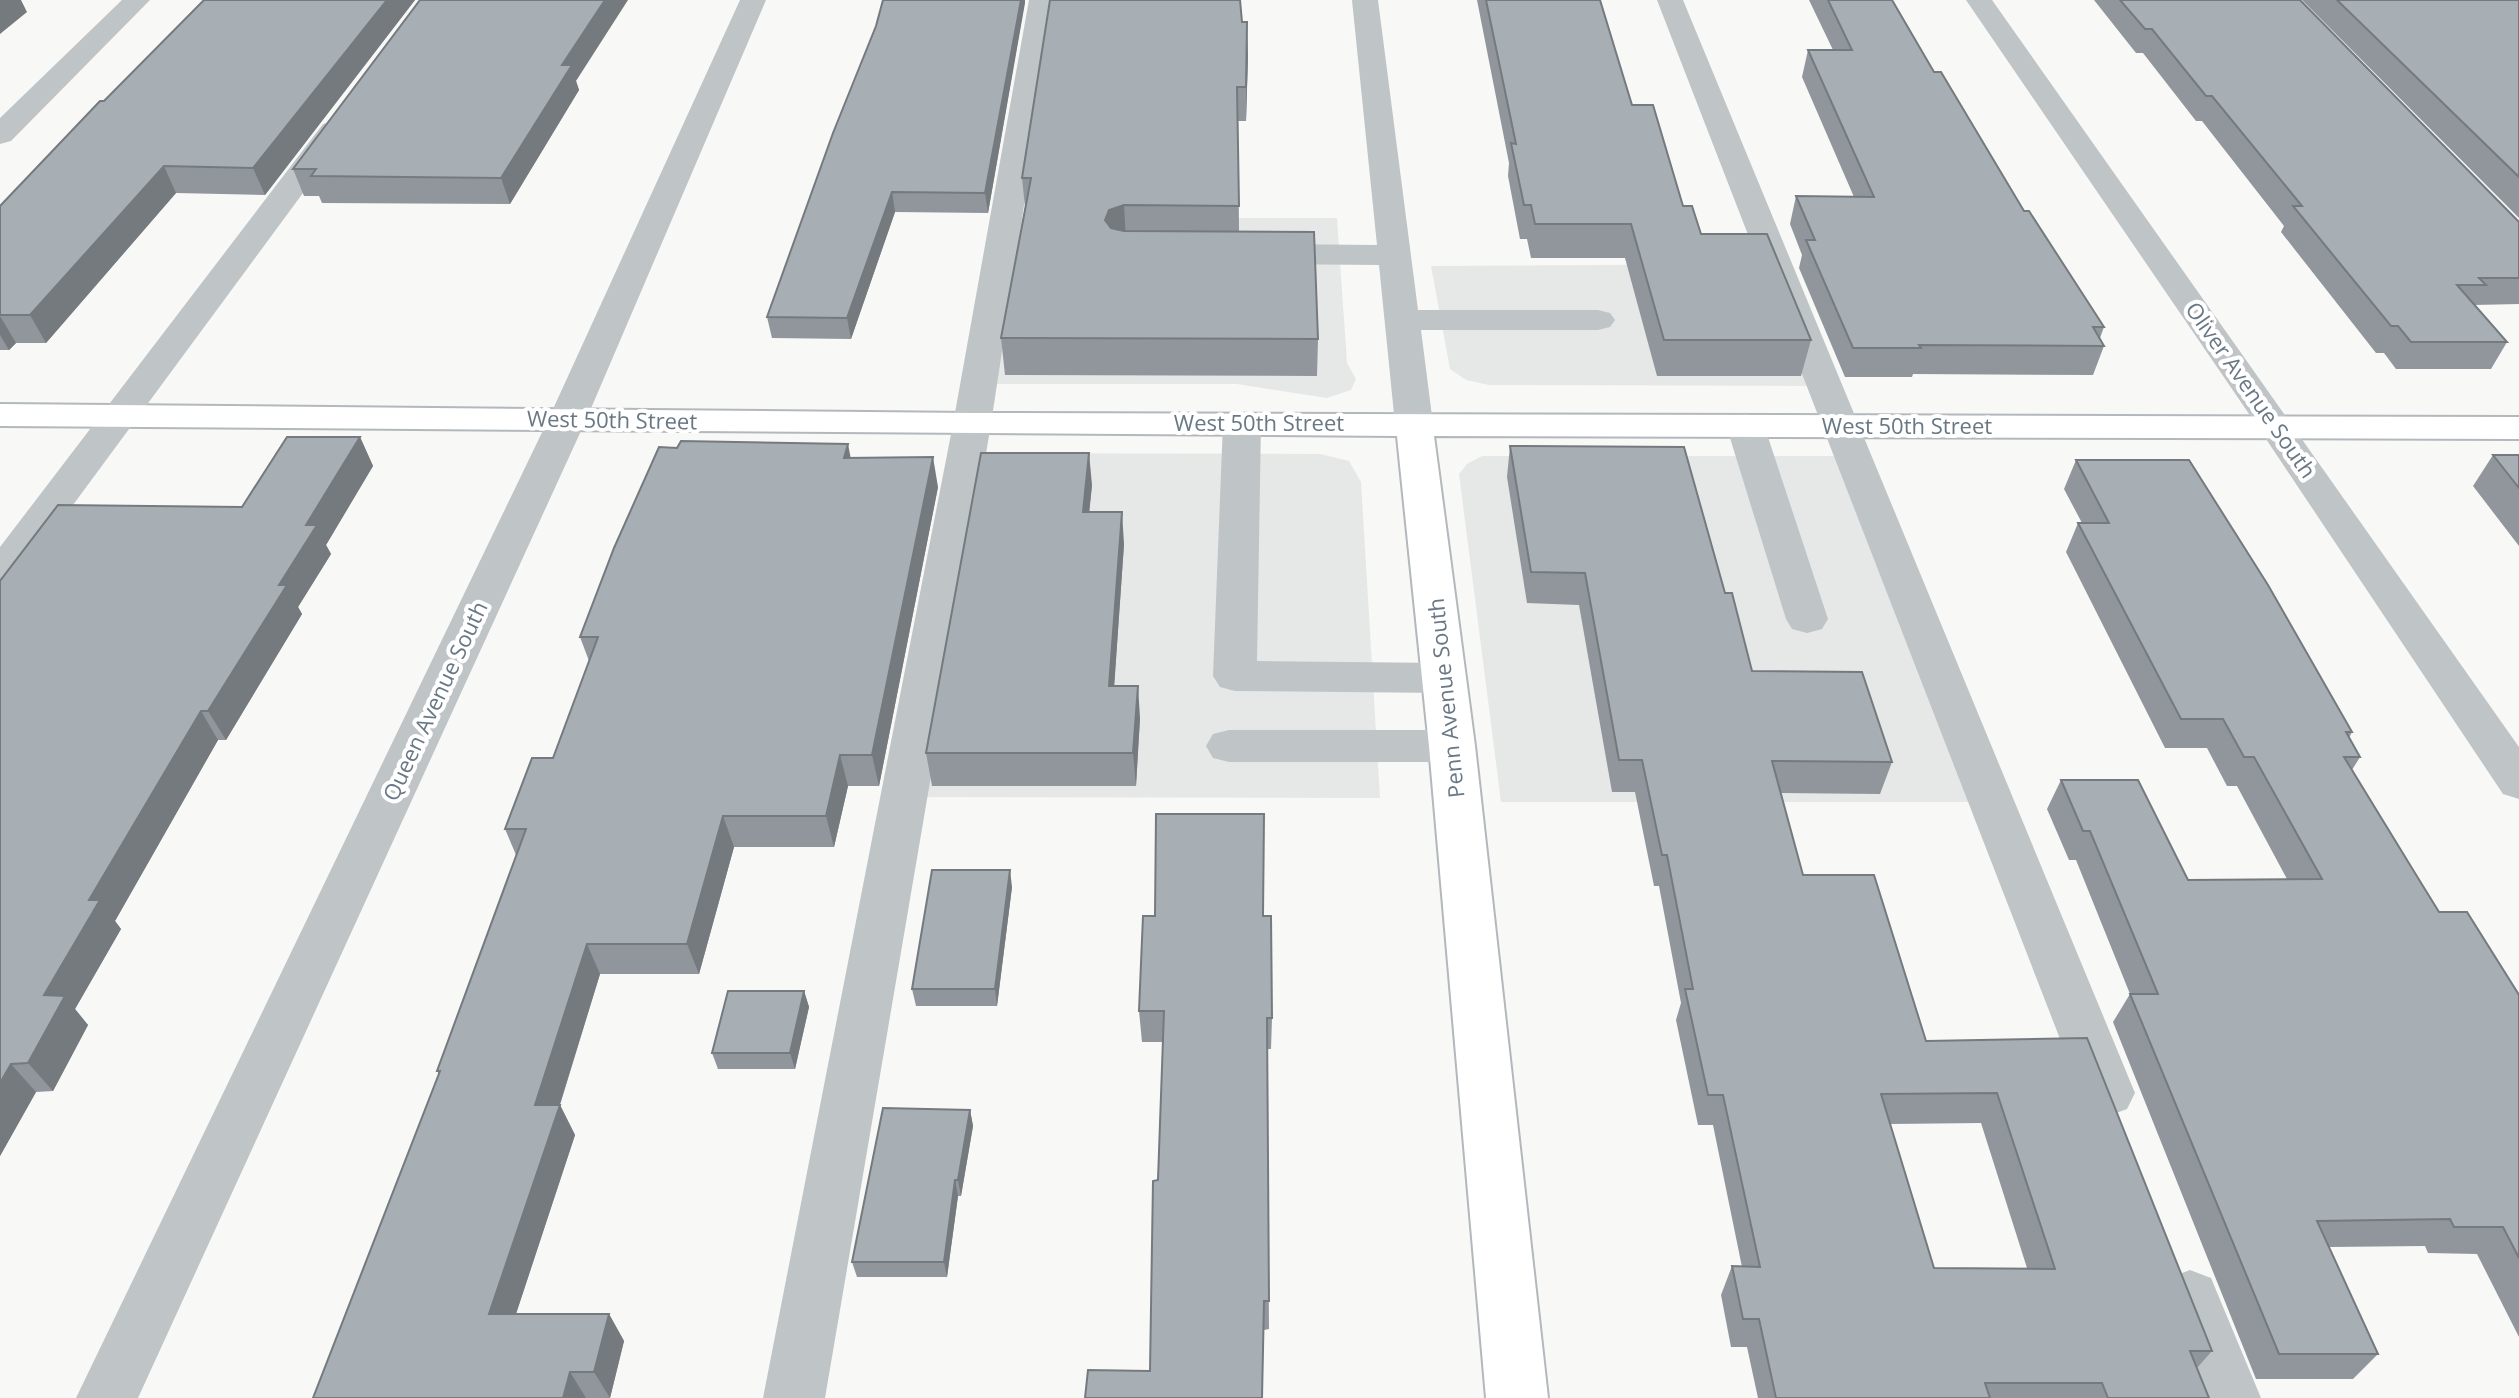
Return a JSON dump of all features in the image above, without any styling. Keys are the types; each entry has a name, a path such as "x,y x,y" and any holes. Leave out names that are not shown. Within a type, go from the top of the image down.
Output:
{"main road":[{"name":"West 50th Street","path":"0,415 972,424 2519,428"},
{"name":"Penn Avenue South","path":"1414,424 1452,746 1517,1398"}],"street":[{"path":"0,135 137,0"},
{"name":"Queen Avenue South","path":"107,1398 567,420 753,0"},
{"path":"794,1398 972,424 1042,0"},
{"name":"Penn Avenue South","path":"1365,0 1414,424"},
{"path":"1670,0 2124,1132"},
{"name":"Oliver Avenue South","path":"1979,0 2277,427 2519,782"},
{"path":"0,575 356,100"},
{"path":"1219,254 1394,255"},
{"path":"1402,320 1598,320"},
{"path":"1242,423 1235,676 1444,678"},
{"path":"1745,425 1807,619"},
{"path":"1229,746 1452,746"},
{"path":"2177,1265 2230,1398"}],"shaded area":[{"path":"1012,218 1337,218 1347,363 1356,379 1351,390 1327,398 1237,384 982,384"},
{"path":"1783,264 1833,386 1489,385 1466,380 1450,369 1431,266"},
{"path":"965,453 1320,454 1349,461 1361,482 1380,798 896,797"},
{"path":"1482,456 1863,456 2000,802 1501,802 1459,474 1467,464"}],"building":[{"path":"204,0 387,0 253,168 164,166 30,315 0,315 0,206 100,101 104,101"},
{"path":"420,0 605,0 562,65 572,65 501,178 311,176 316,169 293,169"},
{"path":"883,0 1021,0 985,193 892,192 847,318 767,317 833,133 876,26"},
{"path":"1050,0 1240,0 1242,22 1247,22 1246,87 1237,87 1239,206 1124,205 1109,210 1105,220 1111,228 1124,231 1314,232 1318,339 1001,338 1031,178 1022,178"},
{"path":"1486,0 1600,0 1632,105 1653,105 1683,206 1692,206 1701,234 1767,234 1811,340 1664,340 1631,224 1535,224 1531,205 1524,205 1511,143 1516,144"},
{"path":"1828,0 1892,0 1934,72 1941,72 2024,211 2029,211 2104,327 2093,327 2104,346 1919,345 1921,348 1853,348 1806,240 1815,240 1796,196 1874,197 1808,50 1852,50"},
{"path":"2120,0 2300,0 2519,222 2519,278 2479,278 2486,285 2457,285 2507,342 2411,342 2398,326 2391,326 2293,206 2302,206 2212,96 2206,96 2152,29 2145,29"},
{"path":"2337,0 2519,0 2519,177"},
{"path":"287,437 360,437 306,525 317,525 279,585 287,585 208,711 201,711 89,900 100,900 44,995 65,996 28,1063 11,1064 0,1083 0,581 58,505 242,507"},
{"path":"681,441 848,444 844,458 933,457 872,755 840,755 826,816 723,816 687,944 587,944 535,1105 560,1105 489,1314 609,1314 594,1372 570,1372 563,1398 313,1398 440,1071 437,1071 526,829 505,829 532,758 553,758 598,637 580,637 614,548 659,447 677,448"},
{"path":"1510,446 1684,447 1725,593 1732,593 1752,671 1862,672 1892,762 1772,761 1803,875 1874,875 1926,1041 2087,1038 2212,1351 2190,1351 2209,1398 2108,1398 2102,1383 1985,1383 1990,1398 1776,1398 1759,1319 1743,1319 1732,1266 1760,1267 1723,1095 1708,1095 1685,989 1693,989 1667,855 1662,855 1642,760 1619,760 1585,573 1531,572","holes":["1997,1093 2055,1269 1934,1268 1881,1094"]},
{"path":"981,453 1089,453 1083,512 1122,512 1109,686 1138,686 1133,753 926,753"},
{"path":"2493,455 2519,455 2519,488"},
{"path":"2076,460 2189,460 2268,585 2352,732 2346,732 2360,757 2344,757 2418,878 2439,912 2467,912 2519,995 2519,1258 2503,1227 2454,1227 2450,1219 2317,1221 2378,1354 2279,1354 2130,994 2158,994 2090,831 2083,831 2061,780 2138,780 2188,880 2322,879 2254,757 2244,757 2223,719 2181,719 2078,523 2109,523"},
{"path":"1156,814 1264,814 1263,916 1271,916 1272,1018 1267,1018 1269,1301 1264,1301 1262,1398 1085,1398 1088,1370 1150,1371 1153,1181 1158,1180 1164,1011 1139,1011 1143,916 1155,916"},
{"path":"932,870 1010,870 995,989 912,989"},
{"path":"728,991 804,991 790,1053 712,1053"},
{"path":"883,1108 970,1110 958,1180 955,1180 944,1262 852,1262"}]}
